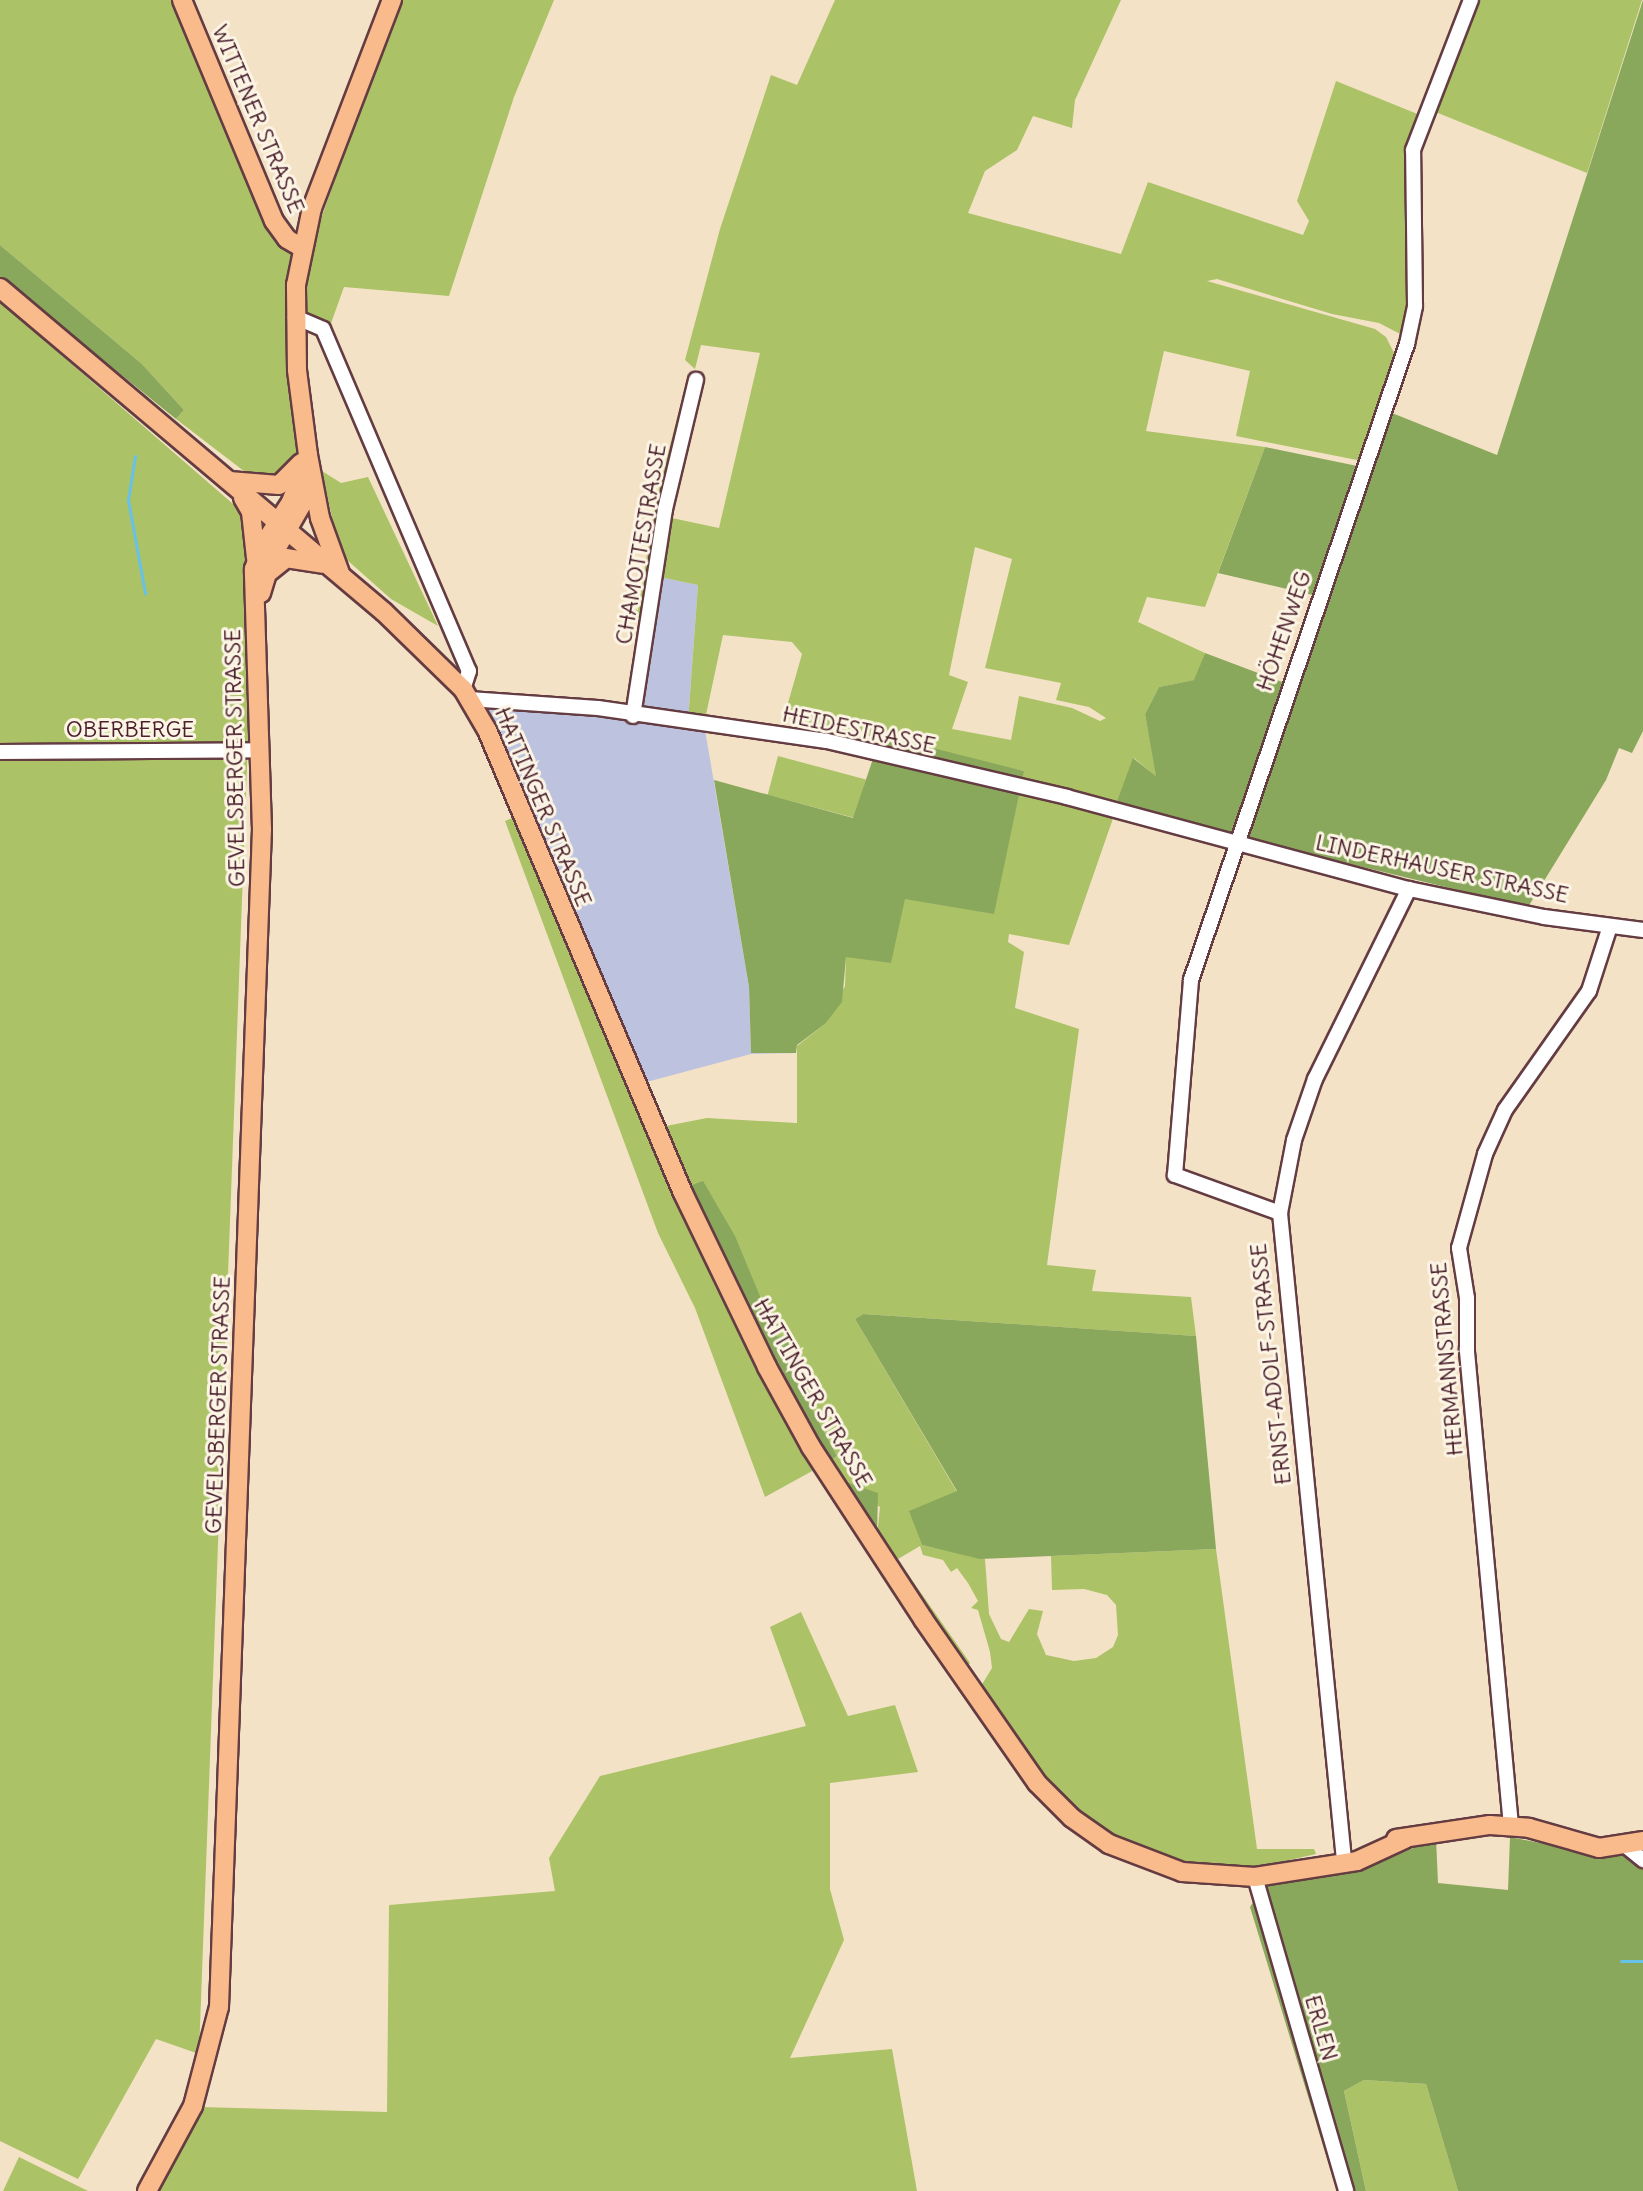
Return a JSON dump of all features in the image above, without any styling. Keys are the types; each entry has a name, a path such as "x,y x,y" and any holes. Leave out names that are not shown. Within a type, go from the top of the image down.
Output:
{"main road":[{"name":"WITTENER STRASSE","path":"182,0 274,221 287,239 301,247"},
{"name":"GEVELSBERGER STRASSE","path":"343,579 328,548 313,485 295,317 301,247 392,0"},
{"name":"HATTINGER STRASSE","path":"0,288 343,579 466,694 726,1287 811,1447 923,1619 1037,1783 1072,1818 1149,1863 1182,1872 1255,1877 1344,1860 1356,1851 1450,1827 1511,1826 1599,1848 1635,1844"},
{"name":"GEVELSBERGER STRASSE","path":"258,605 307,448"},
{"path":"234,486 279,485 297,471 307,448"},
{"name":"GEVELSBERGER STRASSE","path":"147,2191 193,2106 209,2059 222,1972 260,912 261,750 256,559 284,528 313,485"},
{"path":"234,486 251,512 256,559"},
{"path":"265,577 286,558 326,565"}],"street":[{"name":"HÖHENWEG","path":"1280,1213 1175,1175 1191,980 1234,843 1407,344 1415,306 1413,150 1471,0"},
{"name":"HATTINGER STRASSE","path":"295,317 323,329 355,415 469,671 466,694"},
{"name":"CHAMOTTESTRASSE","path":"633,716 665,509 696,380"},
{"name":"HEIDESTRASSE","path":"466,694 598,708 633,716 827,741 1067,797 1234,843"},
{"name":"OBERBERGE","path":"0,752 261,750"},
{"name":"LINDERHAUSER STRASSE","path":"1234,843 1409,889 1643,930"},
{"name":"ERNST-ADOLF-STRASSE","path":"1344,1860 1280,1213 1294,1140 1315,1079 1409,889"},
{"name":"HERMANNSTRASSE","path":"1511,1826 1467,1349 1467,1298 1459,1248 1482,1165 1505,1110 1589,991 1610,926"},
{"name":"HATTINGER STRASSE","path":"1635,1844 1643,1860"},
{"name":"ERLEN","path":"1255,1877 1346,2191"}],"shaded area":[{"path":"655,576 698,585 688,722 704,724 749,987 751,1053 796,1053 751,1054 643,1083 481,707 598,708 632,716"}],"green space":[{"path":"0,0 177,0 280,241 293,255 287,320 300,452 282,479 253,478 176,419 184,410 142,364 0,245"},
{"path":"399,0 554,0 514,97 449,296 344,287 330,326 324,328 303,312 313,241"},
{"path":"835,0 1121,0 1075,100 1072,128 1033,116 1017,150 985,171 968,213 1121,254 1148,182 1303,235 1309,221 1297,201 1336,81 1420,115 1406,145 1408,338 1379,323 1332,314 1217,279 1207,281 1375,329 1386,337 1395,355 1392,377 1362,461 1236,436 1250,371 1164,351 1146,431 1265,447 1205,607 1147,597 1138,622 1205,653 1195,680 1159,687 1145,714 1157,777 1134,758 1069,945 1009,934 1008,942 1024,952 1015,1008 1079,1029 1047,1265 1096,1270 1092,1291 1191,1297 1196,1336 863,1314 855,1319 957,1492 910,1511 922,1545 985,1559 989,1614 1001,1639 1009,1642 1029,1609 1043,1611 1037,1634 1046,1655 1074,1661 1096,1658 1113,1647 1118,1635 1116,1605 1107,1595 1084,1589 1052,1590 1051,1556 1216,1549 1257,1849 1314,1849 1316,1854 1246,1870 1182,1864 1107,1834 1070,1807 1046,1781 981,1686 992,1668 990,1652 978,1610 971,1608 978,1601 968,1583 957,1568 951,1572 943,1560 923,1555 920,1546 893,1562 877,1536 880,1507 843,1487 829,1462 837,1456 782,1352 789,1345 784,1336 777,1338 687,1187 661,1127 707,1118 797,1123 797,1046 825,1024 845,986 846,957 1024,771 784,717 802,654 792,642 723,635 704,724 688,722 698,585 655,576 667,517 719,528 760,353 701,345 695,369 685,360 720,229 771,75 797,85","holes":["975,547 1012,559 985,668 1061,683 1056,700 1089,707 1106,718 1100,721 1072,708 1019,696 1011,740 952,729 968,682 949,675"]},
{"path":"1474,0 1642,0 1587,173 1433,111"},
{"path":"1643,0 1643,731 1632,753 1619,748 1606,780 1528,907 1115,807 1133,758 1156,776 1145,714 1159,687 1194,680 1205,653 1285,683 1317,596 1218,573 1265,447 1367,468 1387,411 1497,455"},
{"path":"0,245 142,364 184,410 176,419 0,277"},
{"path":"0,302 240,510 246,526 251,658 199,2054 156,2039 78,2179 0,2141"},
{"path":"686,383 691,385 645,619 629,617 629,609 638,610 655,504"},
{"path":"322,471 341,483 368,477 438,626 391,599 346,559 336,536"},
{"path":"881,735 1024,771 994,914 905,899 891,963 846,957 842,1002 825,1024 797,1045 796,1053 751,1053 749,987 714,780 853,818"},
{"path":"778,756 866,780 856,818 768,795"},
{"path":"515,817 715,1286 814,1470 765,1497 695,1308 658,1233 505,821"},
{"path":"703,1181 735,1236 777,1337 785,1335 789,1345 782,1352 837,1456 829,1462 687,1187"},
{"path":"863,1314 1196,1336 1216,1549 980,1559 922,1545 909,1511 957,1491 855,1319"},
{"path":"849,1483 878,1493 877,1536 843,1487"},
{"path":"907,1573 970,1663 966,1666 903,1576"},
{"path":"801,1612 848,1716 895,1705 918,1772 830,1783 830,1889 844,1940 790,2058 892,2049 917,2191 156,2191 200,2107 387,2112 389,1905 555,1891 549,1858 600,1776 806,1726 770,1627"},
{"path":"1510,1837 1610,1857 1643,1849 1643,2191 1458,2191 1426,2084 1364,2080 1344,2091 1366,2191 1337,2191 1250,1907 1263,1887 1386,1860 1436,1838 1438,1883 1508,1890"},
{"path":"1364,2080 1426,2084 1458,2191 1366,2191 1344,2091"},
{"path":"19,2157 88,2191 3,2191"}],"waterway":[{"path":"135,456 128,500 145,593"},
{"path":"1621,1961 1643,1961"}]}
